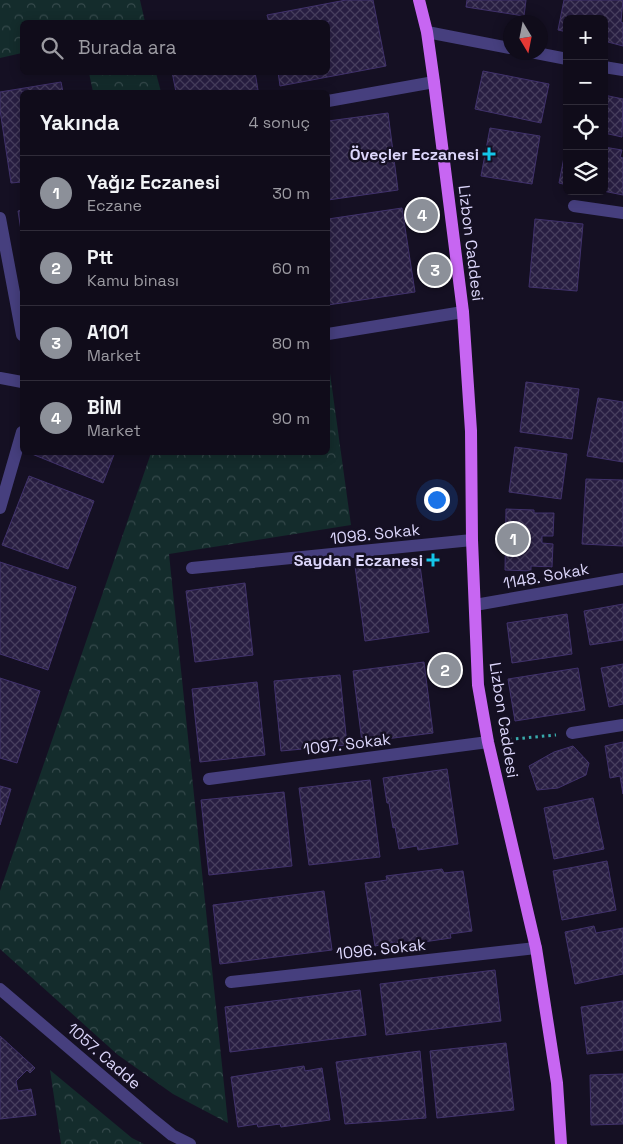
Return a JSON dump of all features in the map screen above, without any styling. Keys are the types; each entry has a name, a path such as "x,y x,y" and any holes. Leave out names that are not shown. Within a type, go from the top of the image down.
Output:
{"main road":[{"name":"Lizbon Caddesi","path":"419,0 427,32 463,312 471,431 472,540 478,685 488,742 536,948 557,1084 561,1144"}],"street":[{"path":"427,32 503,47"},
{"path":"548,55 563,58"},
{"path":"608,68 623,70"},
{"path":"330,101 434,82"},
{"path":"574,206 623,212"},
{"path":"0,218 20,325"},
{"path":"330,334 463,312"},
{"path":"0,378 20,382"},
{"path":"0,508 20,439"},
{"name":"1098. Sokak","path":"192,568 472,540"},
{"name":"1148. Sokak","path":"475,605 623,579"},
{"path":"572,733 623,725"},
{"name":"1097. Sokak","path":"209,779 488,742"},
{"name":"1096. Sokak","path":"231,982 536,948"},
{"name":"1057. Cadde","path":"0,989 172,1135 190,1144"}],"path":[{"path":"488,742 572,733"}],"green space":[{"path":"0,0 140,0 145,20 20,20 20,53 0,58"},
{"path":"89,75 157,75 160,90 93,90"},
{"path":"330,373 351,525 169,554 228,1123 173,1094 118,1055 0,949 0,891 150,455 330,455"},
{"path":"50,1070 132,1138 144,1144 61,1144"}],"building":[{"path":"346,0 373,0 386,66 280,86 278,75 330,75 330,20 268,20 267,15"},
{"path":"467,0 526,0 524,15 466,7"},
{"path":"564,0 623,0 621,22 623,23 623,46 608,42 608,15 563,15 563,31 558,30"},
{"path":"483,71 549,84 541,123 475,109"},
{"path":"173,75 256,75 258,90 176,90"},
{"path":"61,82 63,90 20,90 20,182 11,183 0,110 0,92"},
{"path":"608,96 623,99 622,137 608,134"},
{"path":"388,113 398,190 330,200 330,121"},
{"path":"490,128 540,136 532,184 481,176"},
{"path":"608,148 622,150 620,157 623,158 623,195 608,192"},
{"path":"563,162 563,184 559,183"},
{"path":"402,208 415,292 330,305 330,219"},
{"path":"535,219 583,224 577,291 529,287"},
{"path":"526,382 579,389 572,439 520,432"},
{"path":"598,398 623,402 623,462 587,456"},
{"path":"515,447 567,454 561,499 509,492"},
{"path":"34,455 114,455 103,483"},
{"path":"29,476 94,501 68,569 2,545"},
{"path":"586,479 623,480 623,546 582,544"},
{"path":"506,509 534,510 534,513 554,513 553,536 542,536 542,543 553,544 552,567 531,566 531,571 505,570"},
{"path":"419,558 429,632 365,641 355,566"},
{"path":"0,562 76,587 48,670 0,654"},
{"path":"245,583 253,655 195,662 186,591"},
{"path":"623,604 623,640 590,645 584,611"},
{"path":"567,614 572,654 512,663 507,623"},
{"path":"424,662 433,733 362,742 353,671"},
{"path":"623,664 623,704 609,707 601,668"},
{"path":"578,668 585,710 515,721 508,679"},
{"path":"340,675 347,745 281,751 274,681"},
{"path":"0,678 40,691 17,763 0,758"},
{"path":"257,682 265,755 200,762 192,689"},
{"path":"623,742 623,794 620,776 610,778 605,746"},
{"path":"573,746 589,763 586,775 558,788 537,790 529,766 554,752"},
{"path":"447,769 458,844 418,850 417,846 399,849 389,803 387,803 383,778"},
{"path":"370,780 380,857 309,865 299,788"},
{"path":"0,786 11,789 0,825"},
{"path":"284,792 292,866 209,875 201,800"},
{"path":"593,798 604,849 554,859 544,808"},
{"path":"607,861 616,910 562,920 553,871"},
{"path":"442,869 444,873 463,871 472,931 450,934 451,938 396,946 395,942 375,946 365,883 387,880 386,876"},
{"path":"324,891 332,950 220,964 213,905"},
{"path":"594,926 596,933 623,928 623,974 575,984 565,932"},
{"path":"495,970 501,1021 386,1035 380,984"},
{"path":"360,990 366,1035 230,1052 225,1007"},
{"path":"623,1001 623,1050 587,1054 581,1007"},
{"path":"0,1036 35,1068 30,1073 27,1070 16,1081 18,1091 31,1089 36,1115 0,1119"},
{"path":"506,1043 514,1110 437,1118 430,1051"},
{"path":"420,1051 426,1118 345,1124 336,1062"},
{"path":"304,1066 305,1071 322,1068 330,1120 281,1127 280,1124 258,1127 257,1124 238,1127 231,1077"},
{"path":"623,1074 623,1124 591,1125 590,1075"}],"place":[{"name":"Öveçler Eczanesi","path":"489,154"},
{"name":"BİM","path":"422,215"},
{"name":"A101","path":"435,270"},
{"name":"Yağız Eczanesi","path":"513,539"},
{"name":"Saydan Eczanesi","path":"433,560"},
{"name":"Ptt","path":"445,670"}]}
